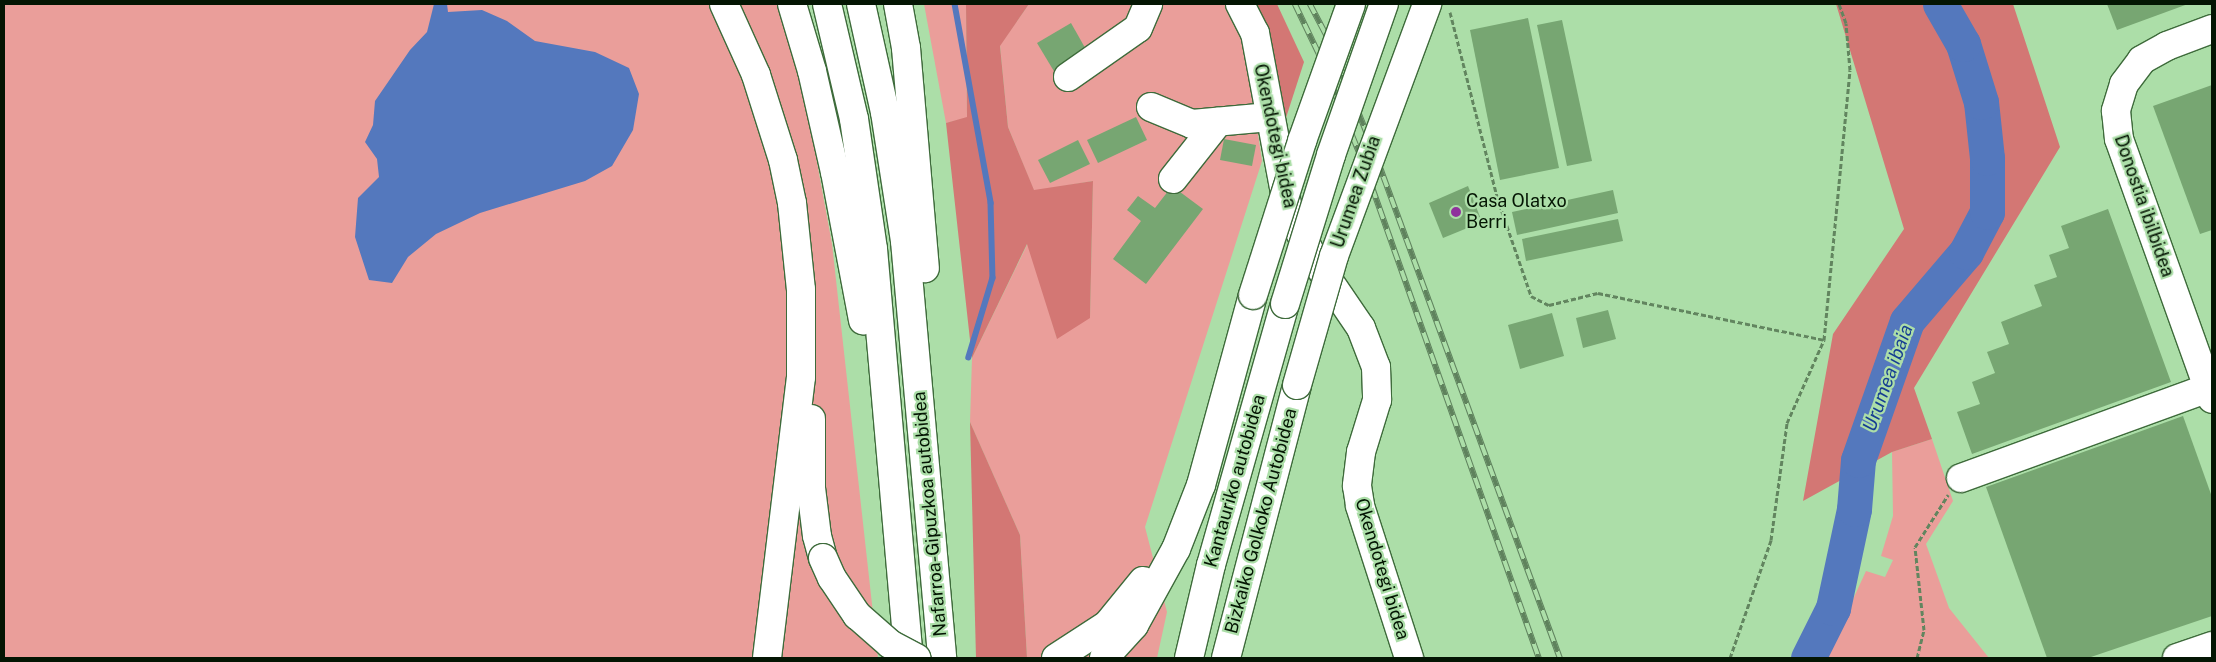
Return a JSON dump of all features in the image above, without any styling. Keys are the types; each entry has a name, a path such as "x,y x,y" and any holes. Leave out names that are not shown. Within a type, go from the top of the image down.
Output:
{"main road":[{"path":"724,4 756,74 789,185 801,290 800,377 767,658"},
{"path":"792,4 812,71 835,172 874,383 890,417"},
{"name":"Nafarroa-Gipuzkoa autobidea","path":"827,4 856,138 873,250 890,417 909,658"},
{"name":"Nafarroa-Gipuzkoa autobidea","path":"861,4 885,112 906,241 942,658"},
{"path":"898,4 906,48 925,250 928,333 918,369"},
{"path":"1068,77 1138,28 1148,4"},
{"name":"Okendotegi bidea","path":"1240,4 1254,33 1288,209 1312,256 1362,328 1376,367 1377,400 1361,452 1357,486 1360,506 1409,658"},
{"path":"1104,658 1134,625 1176,549 1201,485 1253,295 1302,141 1351,4"},
{"name":"Urumea Zubia","path":"1284,304 1331,155 1384,4"},
{"name":"Urumea Zubia","path":"1297,385 1334,256 1427,4"},
{"name":"Donostia ibilbidea","path":"2210,393 2119,139 2116,111 2124,84 2142,60 2167,46 2212,29"},
{"path":"1151,107 1192,124 1270,117"},
{"path":"1173,179 1218,122"},
{"name":"Kantauriko autobidea","path":"1189,658 1214,556 1284,304"},
{"path":"1056,658 1091,638 1107,625 1145,577 1174,525 1234,363"},
{"path":"800,377 811,406 811,488 817,536 823,558 832,578 857,615 890,644 916,658"},
{"name":"Bizkaiko Golkoko Autobidea","path":"1226,658 1297,385"},
{"path":"1960,478 2210,393"},
{"path":"2177,658 2212,646"}],"path":[{"path":"1448,4 1496,198 1531,296 1549,305 1598,293 1824,340"},
{"path":"1730,658 1771,540 1787,423 1824,340 1850,70 1846,23 1839,4"},
{"path":"1917,658 1924,630 1915,547 1960,478"}],"shaded area":[{"path":"4,4 780,4 799,65 832,244 878,658 4,658"},
{"path":"924,4 966,4 967,118 946,123"},
{"path":"966,4 1029,4 1000,46 1008,127 1034,190 1093,181 1090,318 1057,339 1027,244 972,358 946,123 967,117"},
{"path":"1029,4 1227,4 1242,28 1262,161 1145,527 1167,612 1157,658 1027,658 1020,535 970,422 972,358 1028,243 1057,338 1090,317 1093,181 1034,191 1008,127 1000,45"},
{"path":"1253,4 1277,4 1304,62 1283,127"},
{"path":"1836,4 2013,4 2060,147 1914,388 1932,439 1892,452 1803,501 1833,334 1904,229"},
{"path":"970,422 1020,535 1027,658 976,658"},
{"path":"1932,439 1953,501 1926,544 1949,608 1989,658 1826,658 1866,571 1885,577 1893,560 1881,556 1893,516 1892,452"}],"water":[{"path":"434,4 447,4 448,12 482,10 507,21 535,41 595,52 629,68 639,94 633,130 612,166 585,181 480,213 436,234 408,257 392,283 369,280 355,237 358,198 379,177 377,159 365,142 373,125 375,101 410,50 427,32"}],"building":[{"path":"2107,4 2188,4 2117,30"},
{"path":"1528,18 1559,168 1500,180 1470,30"},
{"path":"1562,20 1592,161 1567,166 1537,25"},
{"path":"1071,23 1088,53 1055,73 1037,43"},
{"path":"2212,85 2212,230 2200,234 2153,106"},
{"path":"1136,117 1147,140 1098,163 1087,140"},
{"path":"1224,139 1256,145 1252,166 1220,160"},
{"path":"1078,140 1090,164 1050,183 1038,160"},
{"path":"1172,186 1203,209 1146,284 1113,259 1141,221 1127,210 1138,196 1155,208"},
{"name":"Casa Olatxo Berri","path":"1468,186 1482,222 1443,238 1429,203"},
{"path":"1613,190 1618,213 1517,235 1512,212"},
{"path":"2108,209 2171,382 1972,454 1957,412 1980,404 1972,382 1995,373 1987,352 2009,344 2001,322 2042,306 2034,285 2057,277 2049,255 2069,248 2061,226"},
{"path":"1618,219 1623,241 1526,261 1522,239"},
{"path":"1608,310 1616,339 1583,348 1576,318"},
{"path":"1552,313 1564,356 1520,369 1508,325"},
{"path":"2183,416 2212,497 2212,616 2088,658 2047,658 1986,487"}],"waterway":[{"path":"955,4 991,203 993,278 969,357"},
{"name":"Urumea ibaia","path":"1808,658 1833,608 1854,509 1858,460 1907,321 1966,252 1987,212 1987,158 1981,102 1963,44 1940,4"}],"railway":[{"path":"1295,4 1319,54 1365,167 1539,658"},
{"path":"1310,4 1331,44 1376,156 1560,658"}],"place":[{"name":"Casa Olatxo Berri","path":"1456,212"}]}
